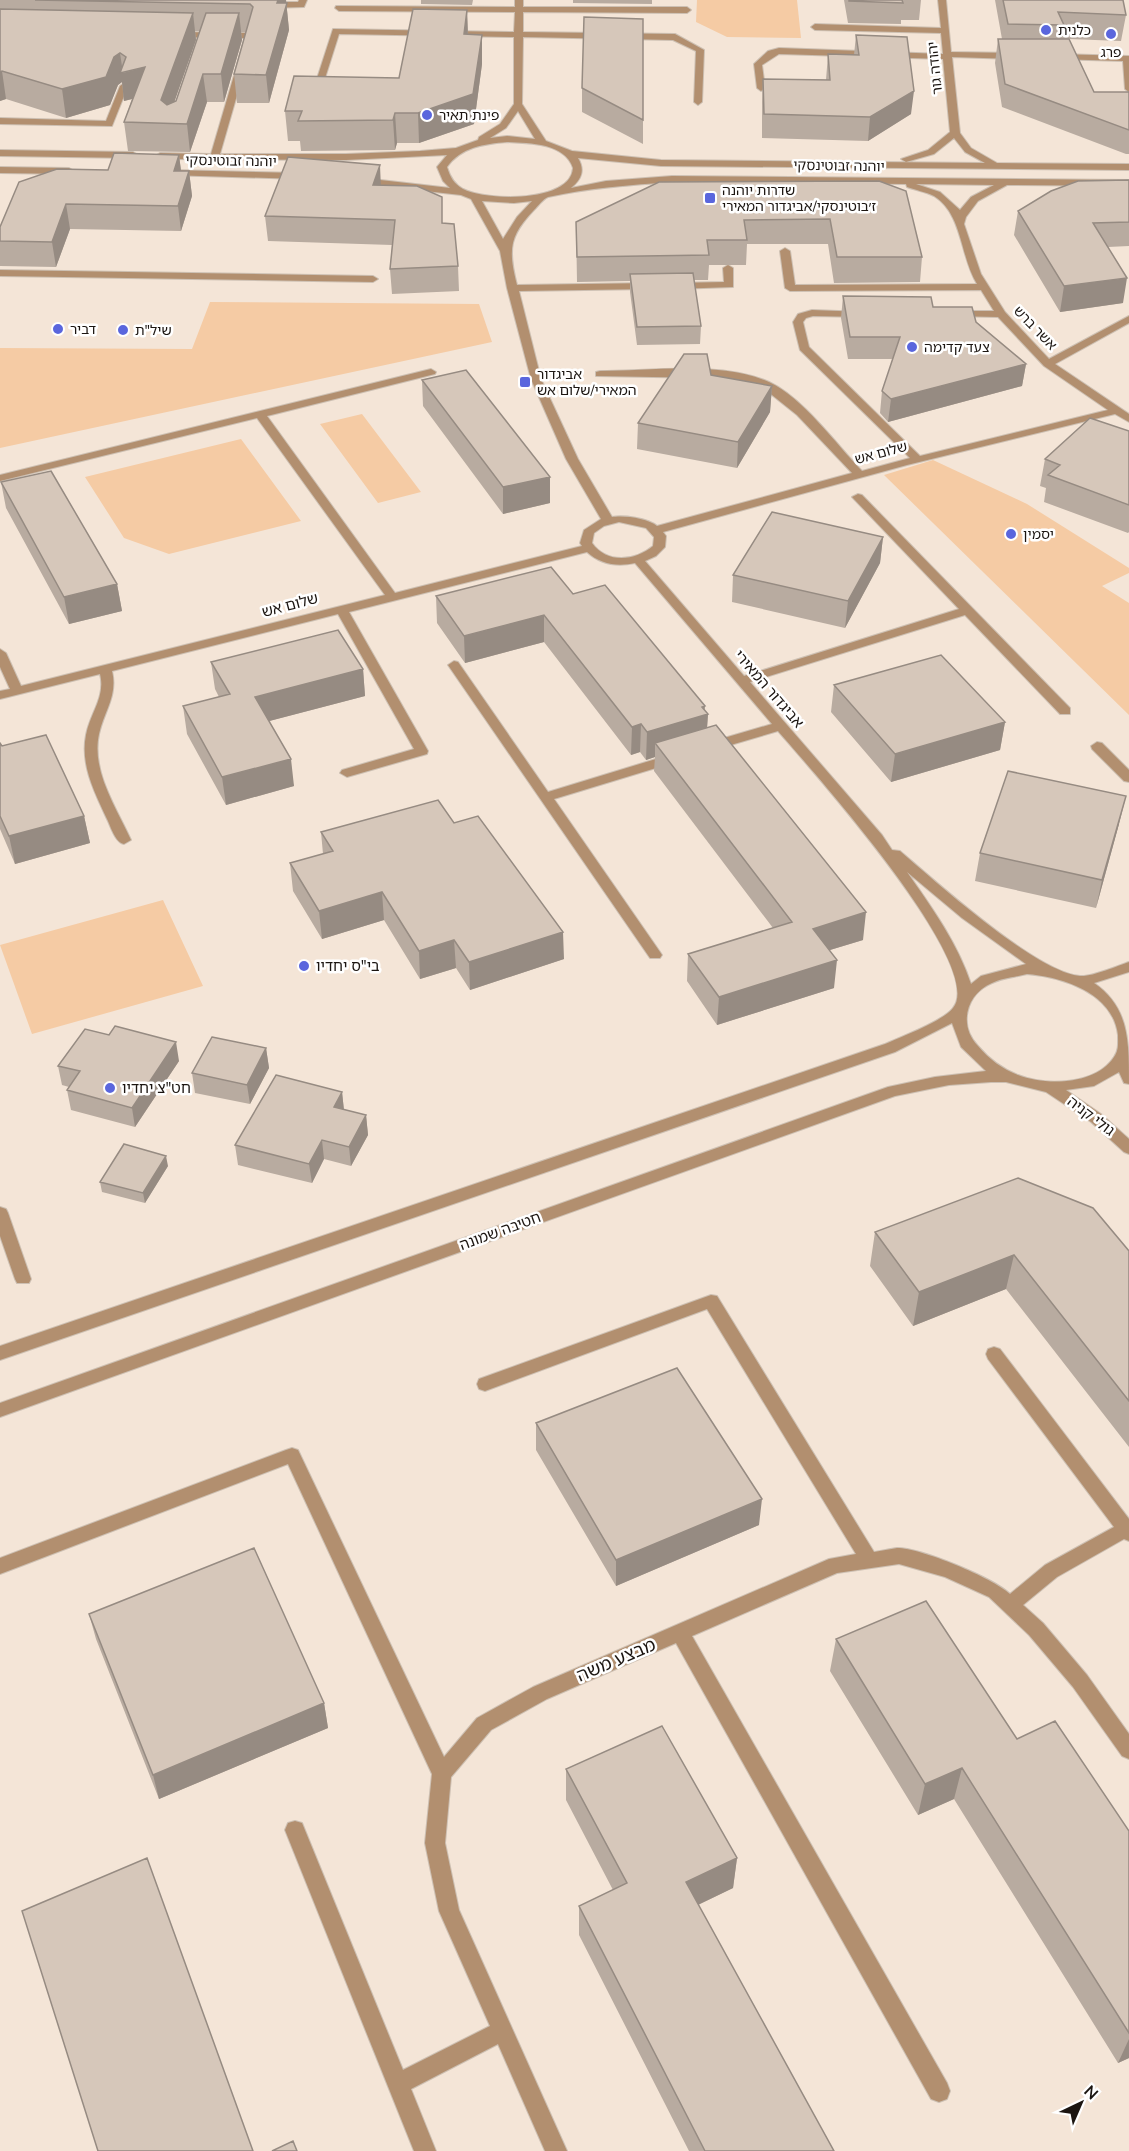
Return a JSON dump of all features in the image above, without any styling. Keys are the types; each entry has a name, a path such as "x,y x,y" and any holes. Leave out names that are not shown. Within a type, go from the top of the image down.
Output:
{"street":[{"path":"258,5 301,5 303,0"},
{"name":"יהודה גור","path":"942,0 955,132"},
{"path":"339,8 518,5 687,10"},
{"path":"518,5 518,104 528,124 543,143"},
{"path":"815,27 945,31"},
{"path":"314,99 336,31 675,37 700,50 699,102"},
{"path":"170,34 250,36 215,156"},
{"path":"200,45 204,35"},
{"path":"761,88 758,64 771,53 779,51 1031,56"},
{"path":"1043,57 1128,59 1129,88"},
{"path":"0,121 109,124 124,86"},
{"path":"471,145 498,129 518,104"},
{"path":"874,164 907,159 930,152 955,132 974,154 990,162 1007,166"},
{"name":"יוהנה זבוטינסקי","path":"0,153 363,157 457,151 471,145 507,139 543,143 570,154 661,163 1129,167"},
{"path":"457,151 442,167 443,176 449,184 461,192"},
{"path":"505,251 514,228 546,196 575,180 579,172 577,163 570,154"},
{"path":"0,171 81,172"},
{"name":"יוהנה זבוטינסקי","path":"162,173 308,177"},
{"path":"357,180 461,192"},
{"name":"יוהנה זבוטינסקי","path":"461,192 476,197 508,201 606,184 647,180 1129,183"},
{"name":"אשר ברש","path":"889,180 924,189 942,198 955,210 976,274 1001,315 1048,364 1129,419"},
{"path":"959,225 962,211 972,199 1013,181"},
{"path":"476,197 505,251 512,288 536,379 572,459 608,521"},
{"path":"785,250 790,288 984,287"},
{"path":"512,288 729,285 728,268"},
{"path":"0,273 372,279"},
{"path":"871,314 802,316 798,322 801,339 804,348 917,459"},
{"path":"942,314 1001,315"},
{"path":"1048,364 1129,319"},
{"path":"0,478 431,372"},
{"path":"600,374 723,375 760,382 785,399 859,474"},
{"name":"שלום אש","path":"656,530 859,474 1115,411"},
{"path":"260,414 391,595"},
{"path":"858,496 1065,711"},
{"path":"608,521 640,522 656,530 660,536 659,547 654,553 638,560 609,559 589,548 586,543 588,532 608,521"},
{"name":"שלום אש","path":"0,696 391,595 589,548"},
{"name":"אביגדור המאירי","path":"638,560 877,838 941,932 954,955 967,994"},
{"path":"341,608 422,751 347,773"},
{"path":"740,681 968,610"},
{"path":"0,653 17,691"},
{"path":"454,665 655,955"},
{"path":"105,669 109,680 106,705 92,735 91,763 124,840"},
{"path":"545,796 779,726"},
{"path":"1097,746 1129,778"},
{"name":"אביגדור המאירי","path":"877,838 957,908 1046,970"},
{"path":"1082,981 1129,967"},
{"path":"1046,970 1082,981 1100,991 1114,1005 1124,1019 1128,1035 1121,1059 1109,1071 1093,1080 1072,1086 1050,1087 1026,1084 1005,1077 987,1067 968,1048 958,1027 958,1012 967,994 991,976 1008,971 1046,970"},
{"path":"0,1353 890,1048 939,1025 958,1012"},
{"path":"1121,1059 1129,1079"},
{"name":"חטיבה שמונה","path":"0,1410 893,1091 942,1079 974,1075 1005,1077"},
{"name":"גולי קניה","path":"1050,1087 1096,1118 1129,1148"},
{"path":"0,1213 23,1279"},
{"path":"485,1384 711,1301 869,1560"},
{"path":"994,1354 1128,1531 1051,1571 1010,1605"},
{"path":"0,1566 292,1455 442,1774 435,1843 449,1911 556,2151"},
{"name":"מבצע משה","path":"442,1774 484,1724 540,1693 835,1565 899,1556 949,1570 995,1591 1036,1629 1080,1681 1129,1750"},
{"path":"680,1632 939,2091"},
{"path":"295,1830 425,2151"},
{"path":"398,2084 502,2031"}],"shaded area":[{"path":"697,0 797,0 801,38 727,37 696,22"},
{"path":"210,302 479,304 492,342 0,448 0,348 192,349"},
{"path":"362,414 421,492 378,503 320,424"},
{"path":"241,439 301,521 169,554 124,538 85,477"},
{"path":"933,460 1027,504 1129,568 1129,573 1102,586 1129,603 1129,715 884,475"},
{"path":"163,900 203,986 32,1034 0,945"}],"building":[{"path":"35,0 278,0 277,3 287,3 266,75 234,74 253,7 250,4"},
{"path":"902,0 903,3 849,1"},
{"path":"1003,0 1123,0 1126,15 1058,12 1064,25 1008,24"},
{"path":"0,9 193,13 161,100 167,105 176,101 206,13 239,13 221,74 203,74 187,124 124,122 145,67 120,73 126,57 120,53 114,57 106,77 62,89 0,72"},
{"path":"413,9 467,10 464,34 482,35 473,94 418,113 395,113 393,120 298,121 302,111 285,111 294,76 399,78"},
{"path":"584,17 643,19 643,120 582,88"},
{"path":"856,35 907,37 914,91 870,117 764,114 763,79 830,80 828,54 859,55"},
{"path":"998,39 1069,39 1094,92 1129,92 1129,130 1005,84"},
{"path":"114,153 179,155 174,171 189,171 178,206 66,204 52,242 0,241 0,227 19,182 57,169 108,170"},
{"path":"288,157 380,165 373,185 417,186 442,197 442,223 454,224 458,266 390,269 395,220 265,216"},
{"path":"1129,180 1129,222 1093,223 1127,278 1064,286 1018,211 1051,191 1078,181"},
{"path":"879,181 906,191 922,257 837,257 830,219 744,220 747,240 707,240 709,255 577,257 576,222 659,182"},
{"path":"693,273 701,326 637,327 630,274"},
{"path":"843,296 931,297 933,307 972,307 976,322 1026,364 891,399 882,391 900,337 850,337"},
{"path":"684,354 707,354 711,375 772,386 738,442 638,423"},
{"path":"466,370 550,477 503,487 422,380"},
{"path":"1090,418 1129,431 1129,505 1048,475 1060,465 1045,459"},
{"path":"51,471 117,584 64,597 1,482"},
{"path":"772,512 883,537 848,601 733,575"},
{"path":"551,567 573,594 605,585 705,706 702,707 708,714 647,732 641,724 632,727 544,615 464,636 436,596"},
{"path":"338,630 363,669 255,697 291,759 222,777 183,706 230,694 211,662"},
{"path":"941,655 1005,722 895,754 834,685"},
{"path":"716,725 866,912 813,929 837,960 719,997 688,954 792,922 655,743"},
{"path":"46,735 84,816 9,836 0,816 0,743 2,746"},
{"path":"1008,771 1126,796 1102,880 980,853"},
{"path":"438,800 454,823 478,816 563,932 469,962 454,940 419,951 382,892 319,911 290,863 333,851 321,832"},
{"path":"115,1026 176,1042 132,1108 67,1090 80,1071 58,1066 85,1029 109,1035"},
{"path":"212,1037 266,1048 247,1085 192,1073"},
{"path":"276,1075 342,1092 334,1107 366,1115 349,1147 322,1140 309,1164 235,1145"},
{"path":"124,1144 166,1156 143,1193 100,1182"},
{"path":"1018,1178 1093,1208 1129,1251 1129,1401 1014,1255 919,1292 875,1232"},
{"path":"677,1368 762,1499 616,1560 536,1423"},
{"path":"254,1548 324,1703 153,1775 89,1614"},
{"path":"926,1601 1017,1739 1055,1721 1129,1831 1129,2033 962,1768 925,1784 836,1639"},
{"path":"662,1726 737,1858 686,1882 834,2151 705,2151 579,1906 627,1883 566,1769"},
{"path":"147,1858 253,2151 98,2151 22,1911"},
{"path":"293,2141 297,2151 272,2151"}],"place":[{"name":"כלנית","path":"1046,30"},
{"name":"פרג","path":"1111,34"},
{"name":"פינת תאיר","path":"427,115"},
{"name":"שדרות יוהנה ז׳בוטינסקי/אביגדור המאירי","path":"710,198"},
{"name":"דביר","path":"58,329"},
{"name":"שיל\"ת","path":"123,330"},
{"name":"צעד קדימה","path":"912,347"},
{"name":"אביגדור המאירי/שלום אש","path":"525,382"},
{"name":"יסמין","path":"1011,534"},
{"name":"בי\"ס יחדיו","path":"304,966"},
{"name":"חט\"צ יחדיו","path":"110,1088"}]}
